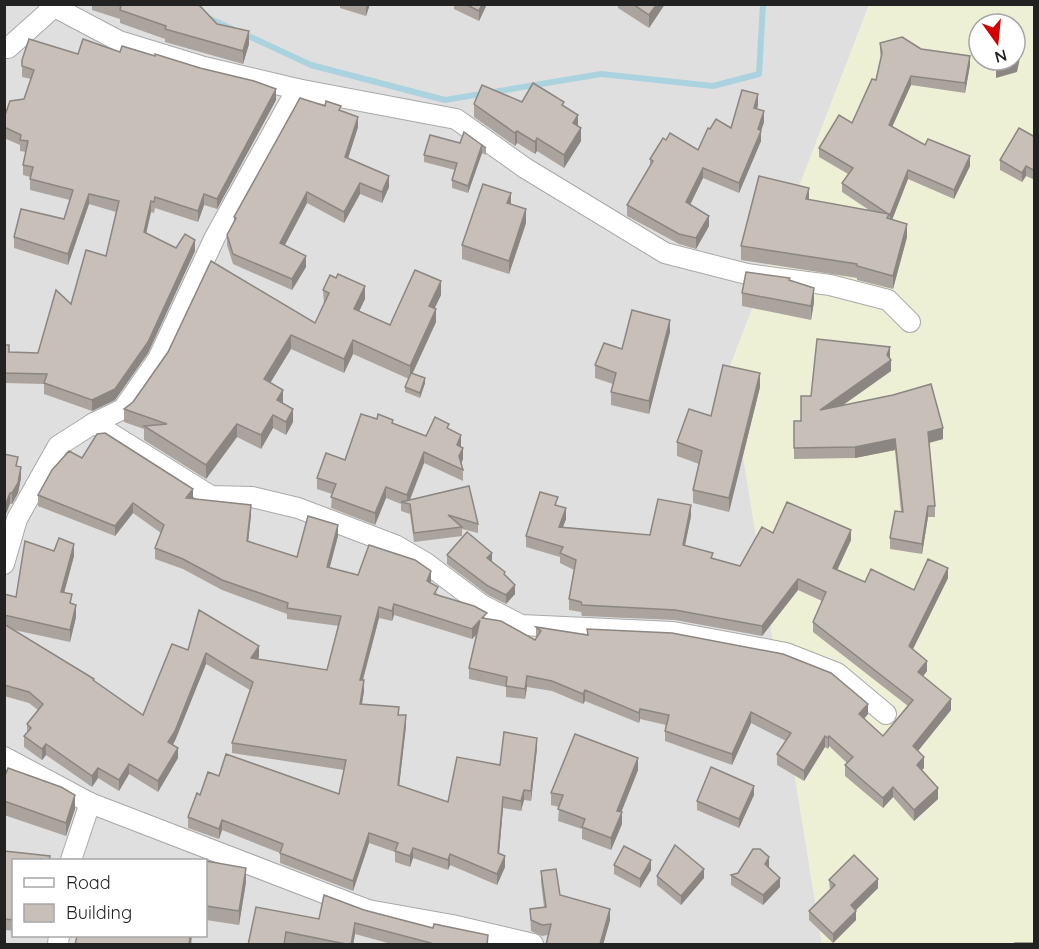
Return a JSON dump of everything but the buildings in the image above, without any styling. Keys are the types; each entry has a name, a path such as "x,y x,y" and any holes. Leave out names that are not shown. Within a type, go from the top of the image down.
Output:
{"street":[{"path":"4,48 8,48 52,6 119,41 204,67 297,89 456,119 525,168 665,253 747,274 830,285 888,300 910,322"},
{"path":"4,564 18,519 58,446 94,423 123,410 158,359 215,237 297,89"},
{"path":"94,423 211,496 252,497 298,508 394,545 426,563 482,605 521,625 674,632 786,653 837,673 886,714"},
{"path":"4,757 90,803 368,910 452,925 533,945"},
{"path":"72,859 90,803"}],"shaded area":[{"path":"5,5 869,5 729,369 822,944 5,944"}],"green space":[{"path":"869,5 1034,5 1034,944 822,944 729,369"}],"waterway":[{"path":"242,33 311,65 445,100 601,74 713,86 759,74 763,4"},
{"path":"206,17 232,29"}]}
